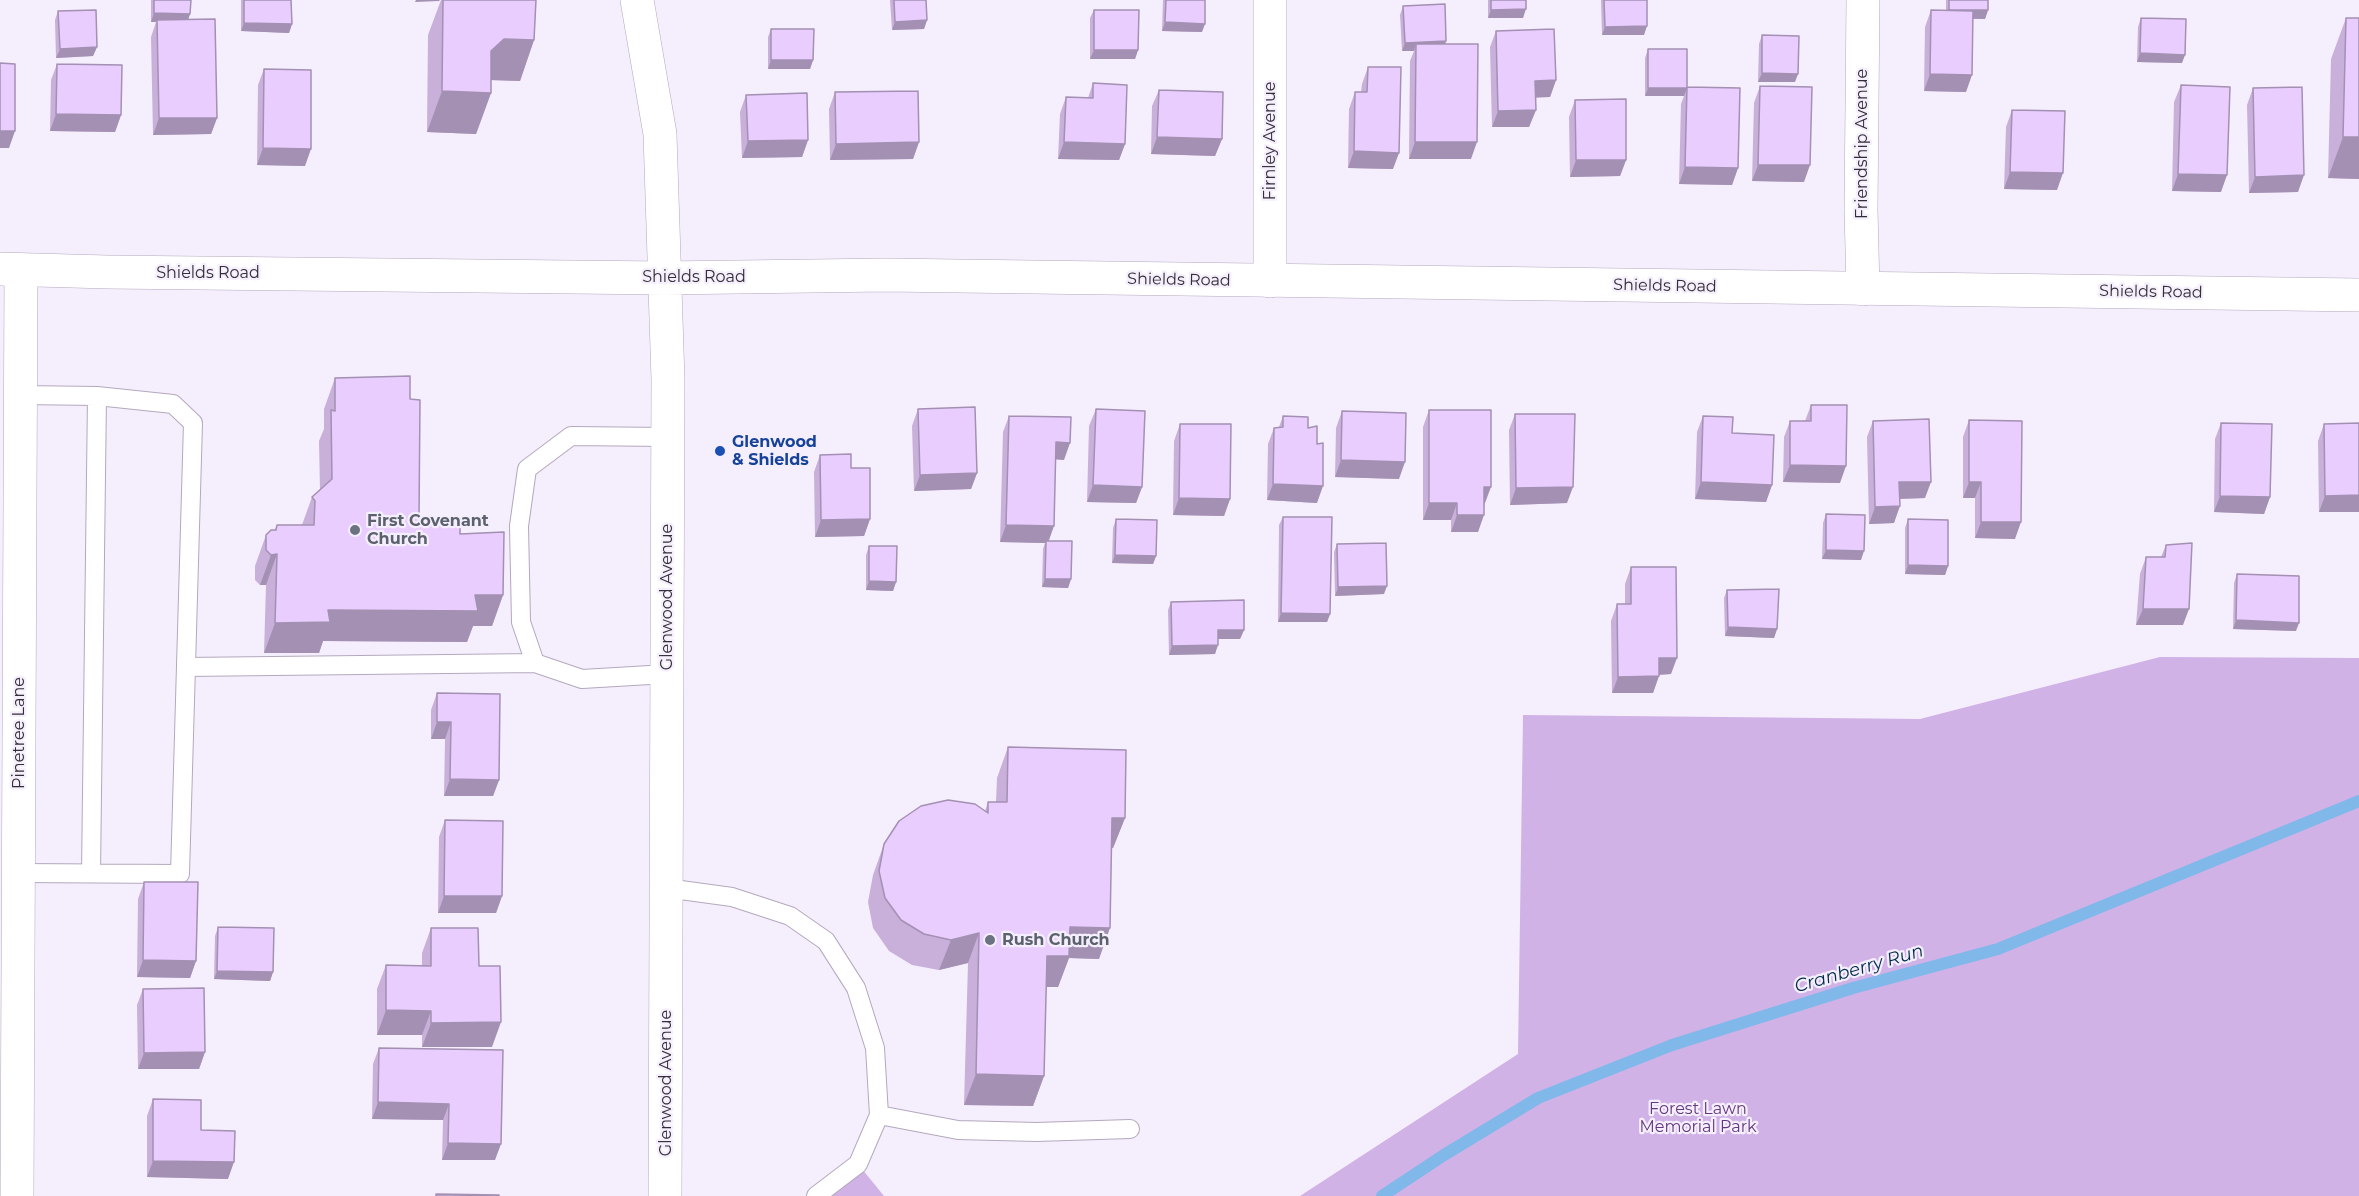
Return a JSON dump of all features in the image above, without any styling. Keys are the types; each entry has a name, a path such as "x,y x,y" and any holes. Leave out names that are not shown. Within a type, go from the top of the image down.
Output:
{"street":[{"name":"Glenwood Avenue","path":"637,0 660,134 668,437 665,1196"},
{"name":"Firnley Avenue","path":"1270,0 1270,281"},
{"name":"Friendship Avenue","path":"1863,0 1861,210 1863,289"},
{"name":"Shields Road","path":"11,269 664,278 886,275 2359,295"},
{"name":"Pinetree Lane","path":"11,269 20,396 10,428 18,873 17,1196"}],"lane":[{"path":"18,873 180,874 194,423 173,404 97,396 20,396"},
{"path":"91,873 97,396"},
{"path":"535,663 520,622 519,526 527,469 572,436 668,437"},
{"path":"186,667 535,663 582,680 667,674"},
{"path":"666,888 732,897 790,916 826,940 856,988 875,1048 879,1115 858,1164 816,1196"},
{"path":"879,1115 958,1130 1036,1132 1130,1129"}],"green space":[{"name":"Forest Lawn Memorial Park","path":"2160,657 2359,658 2359,1196 1300,1196 1518,1054 1523,715 1920,719"},
{"path":"858,1164 884,1196 816,1196"}],"building":[{"path":"154,0 191,0 190,14 154,13"},
{"path":"244,0 291,0 292,24 244,23"},
{"path":"443,0 536,0 534,40 504,39 491,51 491,93 442,91"},
{"path":"894,0 926,0 927,20 895,22"},
{"path":"1166,0 1205,0 1205,24 1165,22"},
{"path":"1491,0 1526,0 1526,9 1491,10"},
{"path":"1604,0 1647,0 1647,26 1605,27"},
{"path":"1949,0 1988,0 1988,10 1949,10"},
{"path":"1445,4 1446,41 1405,43 1403,6"},
{"path":"96,10 97,47 60,49 58,11"},
{"path":"1094,10 1139,10 1138,50 1094,50"},
{"path":"1931,10 1973,11 1972,75 1930,74"},
{"path":"2141,18 2186,19 2185,55 2140,53"},
{"path":"2346,18 2359,18 2359,137 2343,137"},
{"path":"215,19 217,118 159,118 157,20"},
{"path":"771,29 814,29 813,60 771,60"},
{"path":"1554,29 1556,80 1535,81 1536,110 1498,111 1496,31"},
{"path":"1762,35 1799,36 1798,74 1762,73"},
{"path":"1416,44 1478,44 1477,142 1415,142"},
{"path":"1648,49 1687,49 1687,88 1648,88"},
{"path":"0,63 15,64 15,131 0,131"},
{"path":"57,64 122,65 121,115 56,114"},
{"path":"1368,67 1401,67 1399,153 1354,151 1355,92 1367,92"},
{"path":"264,69 311,70 311,149 263,148"},
{"path":"1093,83 1127,85 1125,144 1064,142 1066,97 1093,98"},
{"path":"2181,85 2230,87 2227,175 2178,174"},
{"path":"1760,86 1812,87 1810,165 1758,165"},
{"path":"1687,87 1740,88 1738,168 1685,167"},
{"path":"2302,87 2304,175 2255,177 2253,88"},
{"path":"1159,90 1223,92 1222,139 1157,137"},
{"path":"918,91 919,142 836,144 835,92"},
{"path":"807,93 808,140 748,141 746,95"},
{"path":"1626,99 1626,160 1576,160 1575,100"},
{"path":"2012,110 2065,111 2063,173 2010,172"},
{"name":"First Covenant Church","path":"410,376 410,399 420,400 419,517 445,518 444,520 460,522 460,534 504,532 503,595 475,595 478,611 328,610 330,622 275,623 277,554 271,555 266,550 266,535 271,530 276,530 277,525 314,525 315,501 312,497 332,479 331,410 335,411 335,378"},
{"path":"1811,405 1847,405 1846,466 1790,465 1790,421 1811,421"},
{"path":"975,407 977,473 920,475 918,409"},
{"path":"1096,409 1145,411 1142,487 1093,485"},
{"path":"1429,410 1491,410 1491,487 1484,487 1484,515 1457,515 1457,503 1429,503"},
{"path":"1342,411 1406,413 1405,462 1341,460"},
{"path":"1515,414 1575,414 1573,487 1516,488"},
{"path":"1009,416 1071,417 1070,443 1056,442 1054,526 1006,525"},
{"path":"1283,416 1308,417 1308,428 1317,426 1317,444 1323,443 1323,486 1273,484 1274,428 1283,427"},
{"path":"1703,416 1733,417 1732,433 1774,435 1772,485 1701,482"},
{"path":"1929,419 1931,482 1899,482 1900,506 1875,507 1873,421"},
{"path":"1969,420 2022,421 2021,522 1981,522 1981,482 1969,482"},
{"path":"2221,423 2272,424 2270,497 2220,496"},
{"path":"2359,423 2359,495 2325,496 2324,424"},
{"path":"1180,424 1231,424 1230,499 1179,498"},
{"path":"851,454 851,468 870,468 870,519 821,520 820,455"},
{"path":"1826,514 1865,515 1864,551 1826,550"},
{"path":"1283,517 1332,517 1330,614 1281,613"},
{"path":"1116,519 1157,520 1156,556 1115,555"},
{"path":"1908,519 1948,520 1948,566 1908,565"},
{"path":"1046,541 1072,541 1071,579 1045,579"},
{"path":"1386,543 1387,586 1338,587 1337,544"},
{"path":"2192,543 2189,609 2143,609 2146,557 2165,557 2166,545"},
{"path":"869,546 897,546 896,582 869,581"},
{"path":"1631,567 1676,567 1677,658 1659,658 1659,676 1618,677 1617,604 1631,604"},
{"path":"2237,574 2299,576 2299,623 2236,620"},
{"path":"1779,589 1777,629 1728,627 1727,590"},
{"path":"1244,600 1244,630 1218,630 1218,645 1172,646 1171,602"},
{"path":"437,693 500,694 499,780 450,779 451,722 437,722"},
{"name":"Rush Church","path":"1008,747 1126,750 1125,818 1112,818 1110,928 1070,927 1069,956 1047,956 1044,1076 976,1074 979,933 951,940 924,934 901,920 885,898 879,871 884,844 899,821 921,806 948,800 975,804 988,813 988,802 1007,802"},
{"path":"445,820 503,821 502,896 444,896"},
{"path":"144,882 198,882 196,961 143,960"},
{"path":"218,927 274,928 273,972 217,971"},
{"path":"431,928 478,928 479,966 500,966 501,1022 431,1023 431,1011 386,1010 386,965 431,966"},
{"path":"204,988 205,1052 144,1053 143,989"},
{"path":"379,1048 503,1050 501,1144 448,1143 449,1104 378,1102"},
{"path":"153,1099 201,1100 201,1130 235,1131 234,1162 153,1161"},
{"path":"436,1194 499,1195 499,1196 436,1196"}],"waterway":[{"name":"Cranberry Run","path":"1382,1196 1538,1098 1672,1045 1853,988 1998,949 2359,801"}],"place":[{"name":"Glenwood & Shields","path":"720,451"},
{"name":"First Covenant Church","path":"355,530"},
{"name":"Rush Church","path":"990,940"}]}
